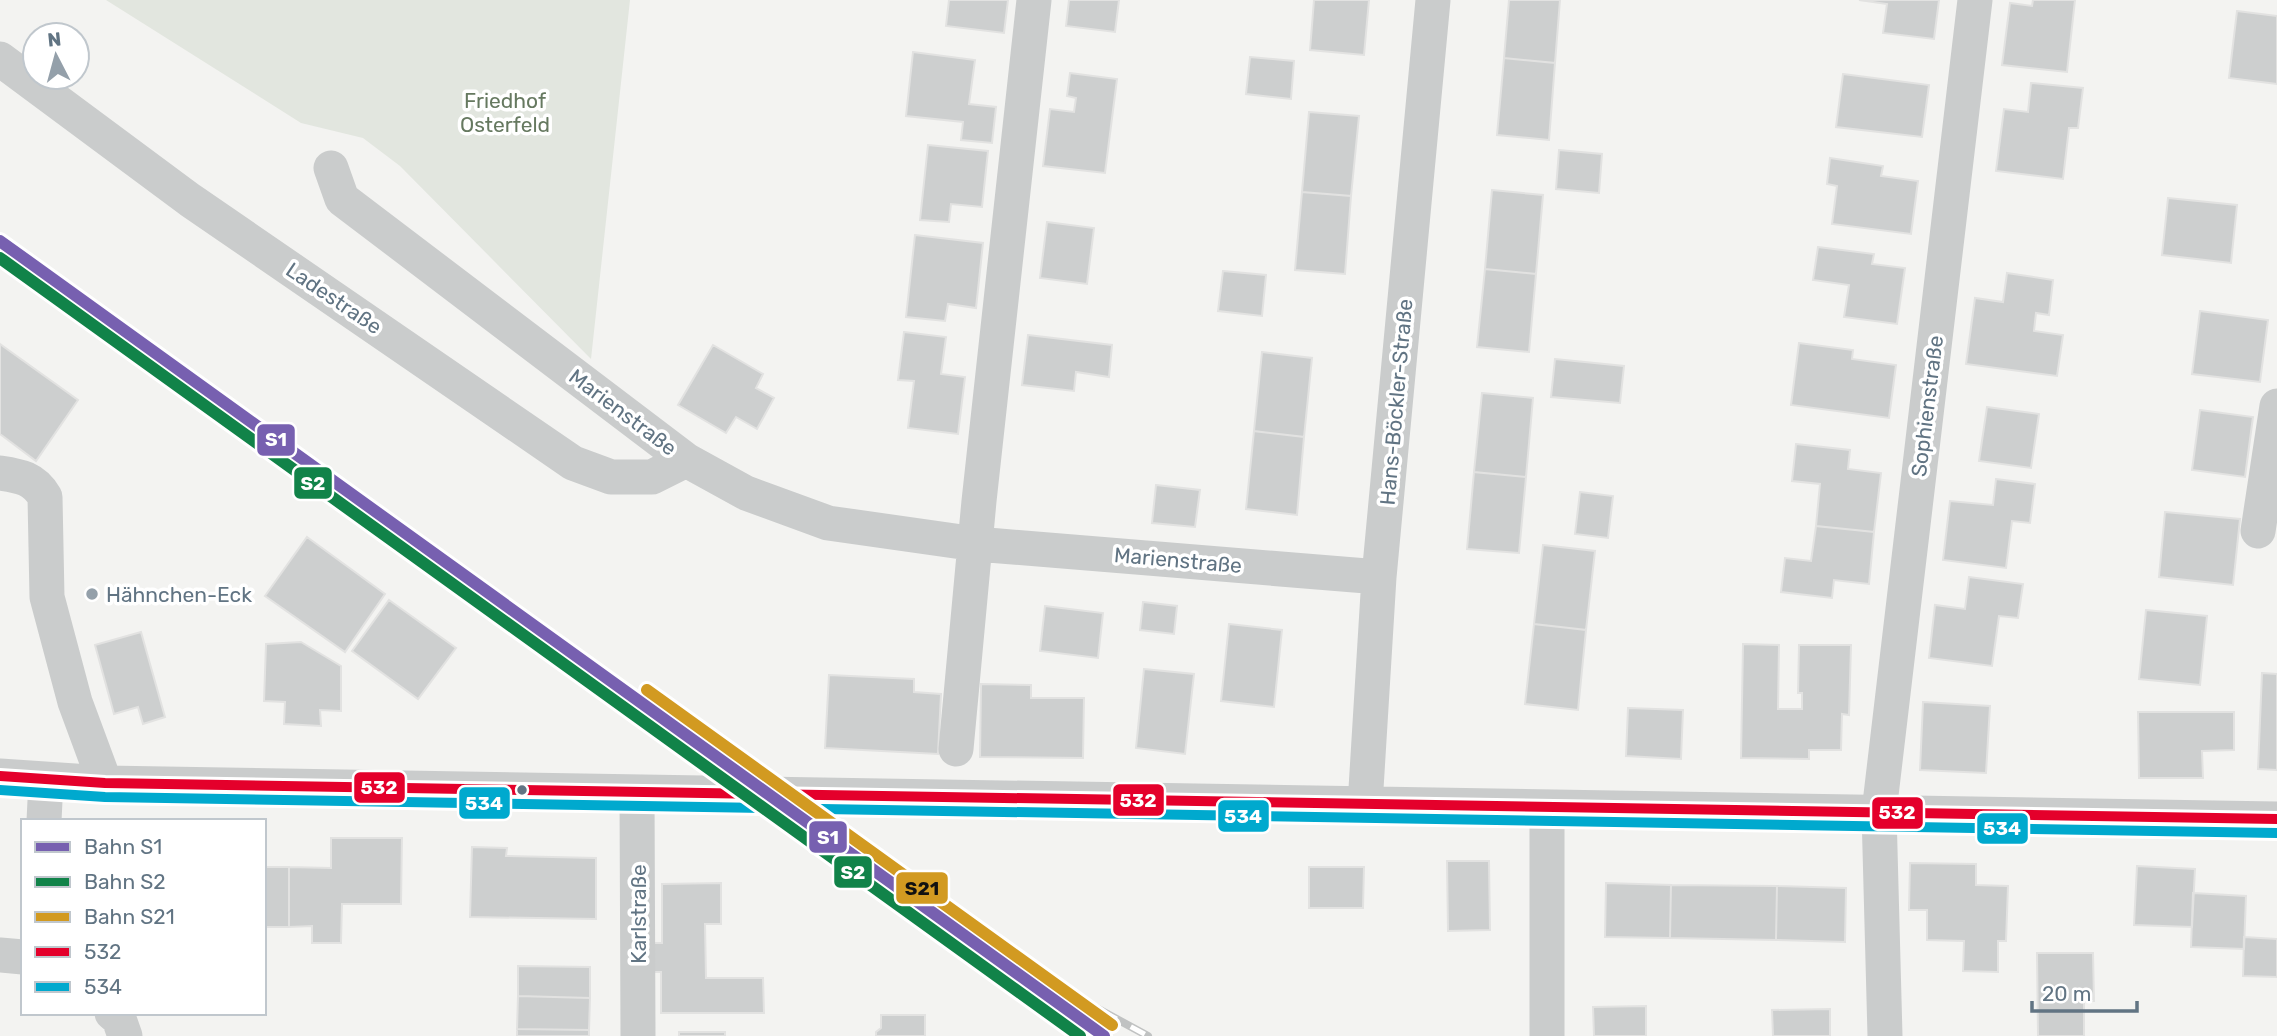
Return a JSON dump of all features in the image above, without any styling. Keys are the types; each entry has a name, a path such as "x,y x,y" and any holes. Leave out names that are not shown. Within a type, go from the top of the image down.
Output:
{"street":[{"path":"956,748 1034,0"},
{"name":"Hans-Böckler-Straße","path":"1365,805 1379,577 1433,0"},
{"name":"Sophienstraße","path":"1885,1036 1879,812 1975,0"},
{"name":"Ladestraße","path":"0,59 190,200 573,463 611,477 652,477 686,460"},
{"name":"Marienstraße","path":"331,168 342,199 686,460 746,493 828,523 976,544 1379,577"},
{"path":"2258,531 2277,406"},
{"path":"0,473 26,477 39,486 45,497 47,597 75,702 105,783"},
{"path":"0,776 105,783 2277,818"},
{"path":"44,819 46,780"},
{"name":"Karlstraße","path":"637,792 638,1036"},
{"path":"1547,807 1547,1036"},
{"path":"0,956 21,957"},
{"path":"114,1015 119,1018 125,1036"}],"green space":[{"name":"Friedhof Osterfeld","path":"106,0 630,0 591,359 400,166 363,138 301,123"}],"building":[{"path":"949,0 1008,0 1004,33 946,26"},
{"path":"1069,0 1119,0 1115,32 1066,26"},
{"path":"1314,0 1369,0 1364,55 1310,50"},
{"path":"1509,0 1560,0 1555,63 1504,58"},
{"path":"1859,0 1939,0 1934,39 1883,33 1887,4"},
{"path":"2033,0 2075,0 2067,72 2002,65 2010,3 2032,6"},
{"path":"2237,11 2277,16 2277,84 2229,78"},
{"path":"913,52 975,60 969,104 996,107 992,143 961,140 963,122 906,116"},
{"path":"1250,57 1294,61 1291,99 1246,94"},
{"path":"1504,58 1555,63 1549,140 1497,135"},
{"path":"1070,73 1117,79 1105,173 1043,166 1050,109 1074,112 1076,98 1067,96"},
{"path":"1843,74 1929,85 1922,137 1836,127"},
{"path":"2031,83 2083,88 2078,128 2069,128 2063,179 1996,171 2004,109 2028,112"},
{"path":"1309,112 1359,116 1351,196 1302,192"},
{"path":"928,145 988,151 982,207 951,204 949,222 920,220"},
{"path":"1559,150 1602,154 1599,193 1556,189"},
{"path":"1830,158 1883,166 1881,176 1918,181 1911,234 1832,224 1837,186 1827,184"},
{"path":"1492,190 1543,195 1536,274 1485,269"},
{"path":"1302,192 1351,196 1345,274 1295,270"},
{"path":"2168,198 2237,205 2231,263 2162,255"},
{"path":"1047,222 1094,228 1087,284 1040,278"},
{"path":"915,235 983,243 976,308 948,304 945,321 906,317"},
{"path":"1818,247 1874,254 1872,264 1905,268 1897,324 1844,317 1849,285 1813,280"},
{"path":"1485,269 1536,274 1529,352 1477,347"},
{"path":"1223,271 1266,275 1262,316 1218,311"},
{"path":"2007,273 2053,280 2049,315 2036,313 2034,331 2063,335 2057,376 1966,364 1975,298 2003,302"},
{"path":"2200,311 2268,320 2260,382 2192,374"},
{"path":"904,332 946,337 941,374 965,377 958,434 908,428 914,381 898,380"},
{"path":"1028,335 1112,345 1109,377 1076,372 1074,391 1022,385"},
{"path":"1799,343 1853,350 1852,359 1896,365 1889,418 1791,405"},
{"path":"0,344 78,400 36,461 0,434"},
{"path":"713,345 763,374 756,388 774,398 757,429 736,417 726,433 678,405"},
{"path":"1262,352 1312,358 1304,437 1254,431"},
{"path":"1555,359 1624,366 1620,403 1551,397"},
{"path":"1482,393 1533,398 1526,477 1474,472"},
{"path":"1987,407 2039,414 2031,468 1979,461"},
{"path":"2200,410 2253,417 2245,477 2192,470"},
{"path":"1254,431 1304,437 1297,515 1246,509"},
{"path":"1796,444 1850,450 1848,469 1881,473 1874,532 1816,526 1820,484 1792,481"},
{"path":"1474,472 1526,477 1519,553 1467,549"},
{"path":"1996,479 2035,484 2030,523 2012,521 2006,568 1943,560 1950,501 1993,505"},
{"path":"1156,485 1200,490 1195,527 1152,523"},
{"path":"1580,492 1613,496 1608,538 1575,534"},
{"path":"2165,512 2240,519 2233,585 2159,577"},
{"path":"1816,526 1874,532 1869,584 1834,580 1832,598 1781,592 1785,558 1811,561"},
{"path":"307,537 385,594 345,652 265,596"},
{"path":"1543,545 1595,551 1586,630 1534,624"},
{"path":"1969,577 2023,584 2018,618 1999,616 1992,666 1929,658 1935,605 1965,609"},
{"path":"389,600 456,648 418,699 352,651"},
{"path":"1143,602 1177,606 1174,634 1140,630"},
{"path":"1045,606 1103,613 1098,658 1040,651"},
{"path":"2146,610 2207,616 2200,685 2139,679"},
{"path":"1229,624 1282,630 1274,707 1221,701"},
{"path":"1534,624 1586,630 1578,710 1525,704"},
{"path":"141,632 165,717 143,724 138,707 114,714 95,645"},
{"path":"301,642 341,666 341,711 320,710 321,726 284,724 285,702 264,701 266,644"},
{"path":"1743,644 1779,645 1778,709 1802,709 1802,693 1798,693 1799,645 1851,645 1849,715 1842,714 1841,750 1809,750 1809,759 1741,758"},
{"path":"1144,669 1194,674 1185,754 1136,748"},
{"path":"2262,673 2277,674 2277,770 2258,769"},
{"path":"829,675 914,679 914,692 941,694 938,754 825,748"},
{"path":"981,684 1031,685 1031,698 1084,698 1083,758 980,757"},
{"path":"1923,702 1990,706 1986,773 1920,770"},
{"path":"1628,708 1683,710 1681,759 1626,756"},
{"path":"2138,712 2234,712 2234,750 2202,751 2203,778 2139,778"},
{"path":"331,838 402,838 401,904 342,904 341,943 312,943 312,926 289,927 289,867 331,868"},
{"path":"472,847 507,848 506,856 596,858 596,919 470,917"},
{"path":"1447,861 1489,861 1490,930 1448,931"},
{"path":"1910,863 1976,864 1976,885 2008,886 2006,941 1998,941 1998,972 1963,971 1964,941 1927,940 1927,910 1909,910"},
{"path":"2137,866 2195,869 2192,927 2134,925"},
{"path":"266,867 289,867 289,927 266,927"},
{"path":"1309,867 1364,867 1363,908 1309,908"},
{"path":"721,883 721,924 705,924 706,978 763,978 764,1013 661,1013 661,972 653,972 653,943 662,943 662,884"},
{"path":"1606,883 1671,885 1670,938 1605,937"},
{"path":"1671,885 1777,886 1776,940 1670,938"},
{"path":"1777,886 1846,888 1845,942 1776,940"},
{"path":"2193,893 2246,896 2244,949 2191,947"},
{"path":"2244,937 2277,939 2277,977 2243,976"},
{"path":"2037,953 2093,953 2094,1001 2084,1001 2084,1036 2038,1036"},
{"path":"518,966 590,967 590,998 518,996"},
{"path":"518,996 590,998 589,1030 517,1029"},
{"path":"1646,1006 1646,1036 1594,1036 1593,1007"},
{"path":"1830,1009 1830,1036 1773,1036 1772,1010"},
{"path":"881,1015 925,1015 925,1036 876,1036 876,1032 881,1028"},
{"path":"517,1029 589,1030 589,1036 517,1036"},
{"path":"679,1032 725,1032 725,1036 679,1036"}],"railway":[{"path":"962,935 1148,1036"}],"rail line":[{"name":"S1","path":"0,241 1104,1036"},
{"name":"S2","path":"0,258 1080,1036"},
{"name":"S21","path":"647,690 1112,1025"}],"transit line":[{"name":"532","path":"0,776 105,783 2277,819"},
{"name":"534","path":"0,790 105,797 2277,833"}],"place":[{"name":"Hähnchen-Eck","path":"92,594"}]}
